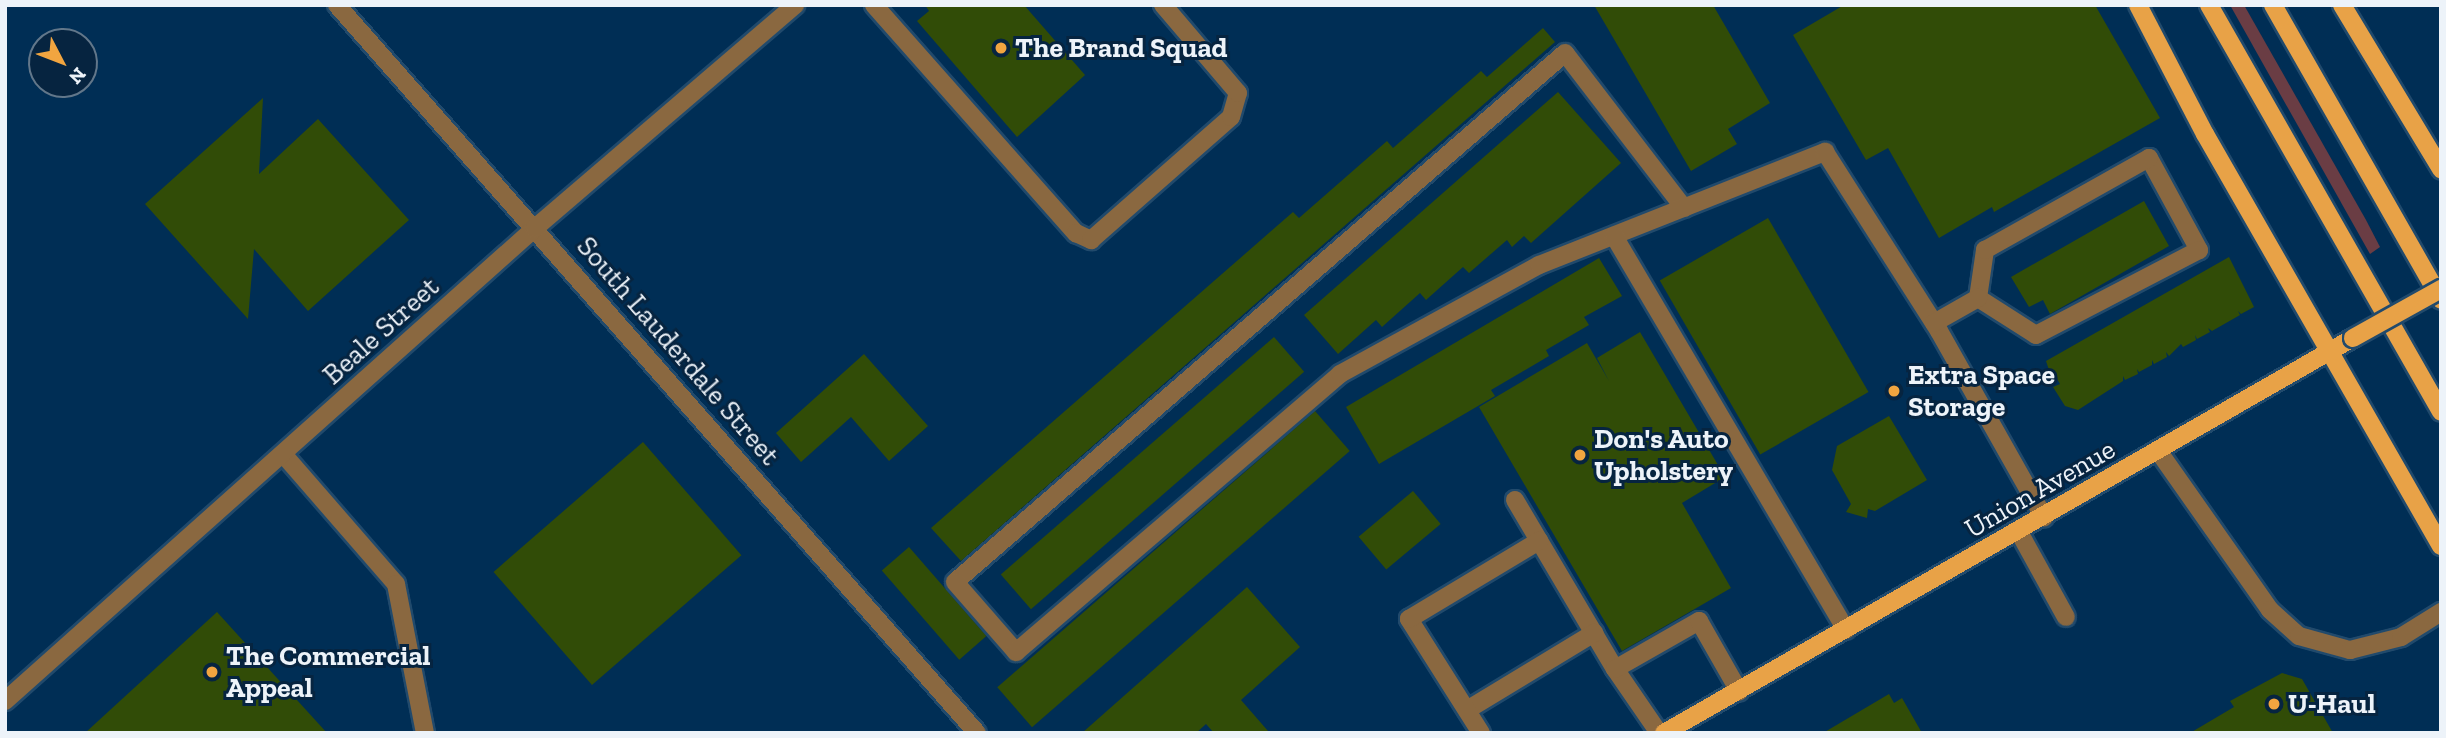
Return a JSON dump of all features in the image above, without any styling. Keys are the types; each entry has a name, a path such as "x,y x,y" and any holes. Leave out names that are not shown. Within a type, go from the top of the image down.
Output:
{"main road":[{"path":"2138,5 2205,134 2441,546"},
{"path":"2209,5 2441,412"},
{"path":"2273,5 2441,299"},
{"path":"2342,5 2441,169"},
{"name":"Union Avenue","path":"1664,733 2441,289"}],"street":[{"name":"South Lauderdale Street","path":"337,5 977,733"},
{"name":"Beale Street","path":"5,701 535,228 795,5"},
{"path":"874,5 1076,233 1091,240 1231,117 1238,93 1163,5"},
{"path":"1684,208 1565,53 955,582 1016,652 1340,374 1539,265 1614,236 1825,152 1934,323 2044,517"},
{"path":"2149,158 2199,250 2036,335 1978,298 1985,250 2149,158"},
{"path":"1614,236 1846,630"},
{"path":"1934,323 1978,298"},
{"path":"2159,452 2270,610 2299,636 2350,650 2401,637 2441,612"},
{"path":"283,454 396,584 425,733"},
{"path":"1515,500 1615,669 1659,733"},
{"path":"2019,532 2066,617"},
{"path":"1481,733 1409,619 1539,541"},
{"path":"1615,669 1699,621 1739,691"},
{"path":"1467,710 1594,633"}],"shaded area":[{"path":"2230,5 2244,5 2366,220 2380,247 2370,254"}],"building":[{"name":"The Brand Squad","path":"925,5 1024,5 1085,75 1017,137 917,21 929,11"},
{"path":"1594,5 1713,5 1770,103 1728,129 1737,144 1691,171"},
{"path":"1844,5 2095,5 2160,118 1994,212 1992,207 1939,238 1888,148 1866,160 1793,35"},
{"path":"1543,28 1555,42 961,561 931,528 1293,212 1299,218 1387,141 1393,148 1481,71 1487,77"},
{"path":"1558,92 1621,163 1531,243 1524,236 1512,247 1507,240 1469,273 1463,267 1426,300 1420,293 1382,327 1376,320 1338,354 1304,315"},
{"path":"263,98 259,174 318,119 409,220 308,311 254,249 248,319 145,204"},
{"path":"2144,201 2169,246 2050,314 2043,300 2029,307 2011,277"},
{"path":"1768,218 1868,392 1760,455 1660,280"},
{"name":"Extra Space Storage","path":"2229,257 2254,307 2241,314 2238,311 2240,315 2212,331 2208,328 2210,332 2197,339 2195,335 2196,340 2183,347 2181,344 2169,356 2166,352 2167,357 2154,364 2152,360 2152,365 2139,372 2137,369 2138,374 2125,380 2123,376 2123,381 2078,410 2065,406 2053,387 2060,384 2056,377 2052,379 2046,361"},
{"path":"1599,258 1622,296 1584,317 1589,325 1546,350 1549,356 1491,390 1495,396 1379,464 1346,407"},
{"name":"Don's Auto Upholstery","path":"1640,332 1725,477 1682,503 1731,588 1622,651 1479,407 1587,343 1609,381 1597,358"},
{"path":"1274,337 1304,372 1031,609 1001,574"},
{"path":"864,354 928,426 889,461 851,417 801,462 776,433"},
{"path":"1315,411 1350,451 1032,727 997,687"},
{"path":"1889,416 1927,480 1875,511 1868,509 1867,518 1846,512 1851,504 1832,470 1837,446"},
{"path":"643,442 741,555 592,685 494,572"},
{"path":"1413,491 1441,524 1386,570 1359,537"},
{"path":"909,547 986,636 959,660 882,571"},
{"path":"1247,587 1300,647 1241,700 1268,731 1214,733 1206,724 1196,733 1082,733"},
{"name":"The Commercial Appeal","path":"217,612 327,733 85,733"},
{"name":"U-Haul","path":"2282,673 2302,679 2333,733 2190,733 2234,707 2230,701"},
{"path":"1889,694 1894,703 1902,698 1922,733 1823,733"}],"place":[{"name":"The Brand Squad","path":"1001,48"},
{"name":"Extra Space Storage","path":"1894,391"},
{"name":"Don's Auto Upholstery","path":"1580,455"},
{"name":"The Commercial Appeal","path":"212,672"},
{"name":"U-Haul","path":"2274,704"}]}
